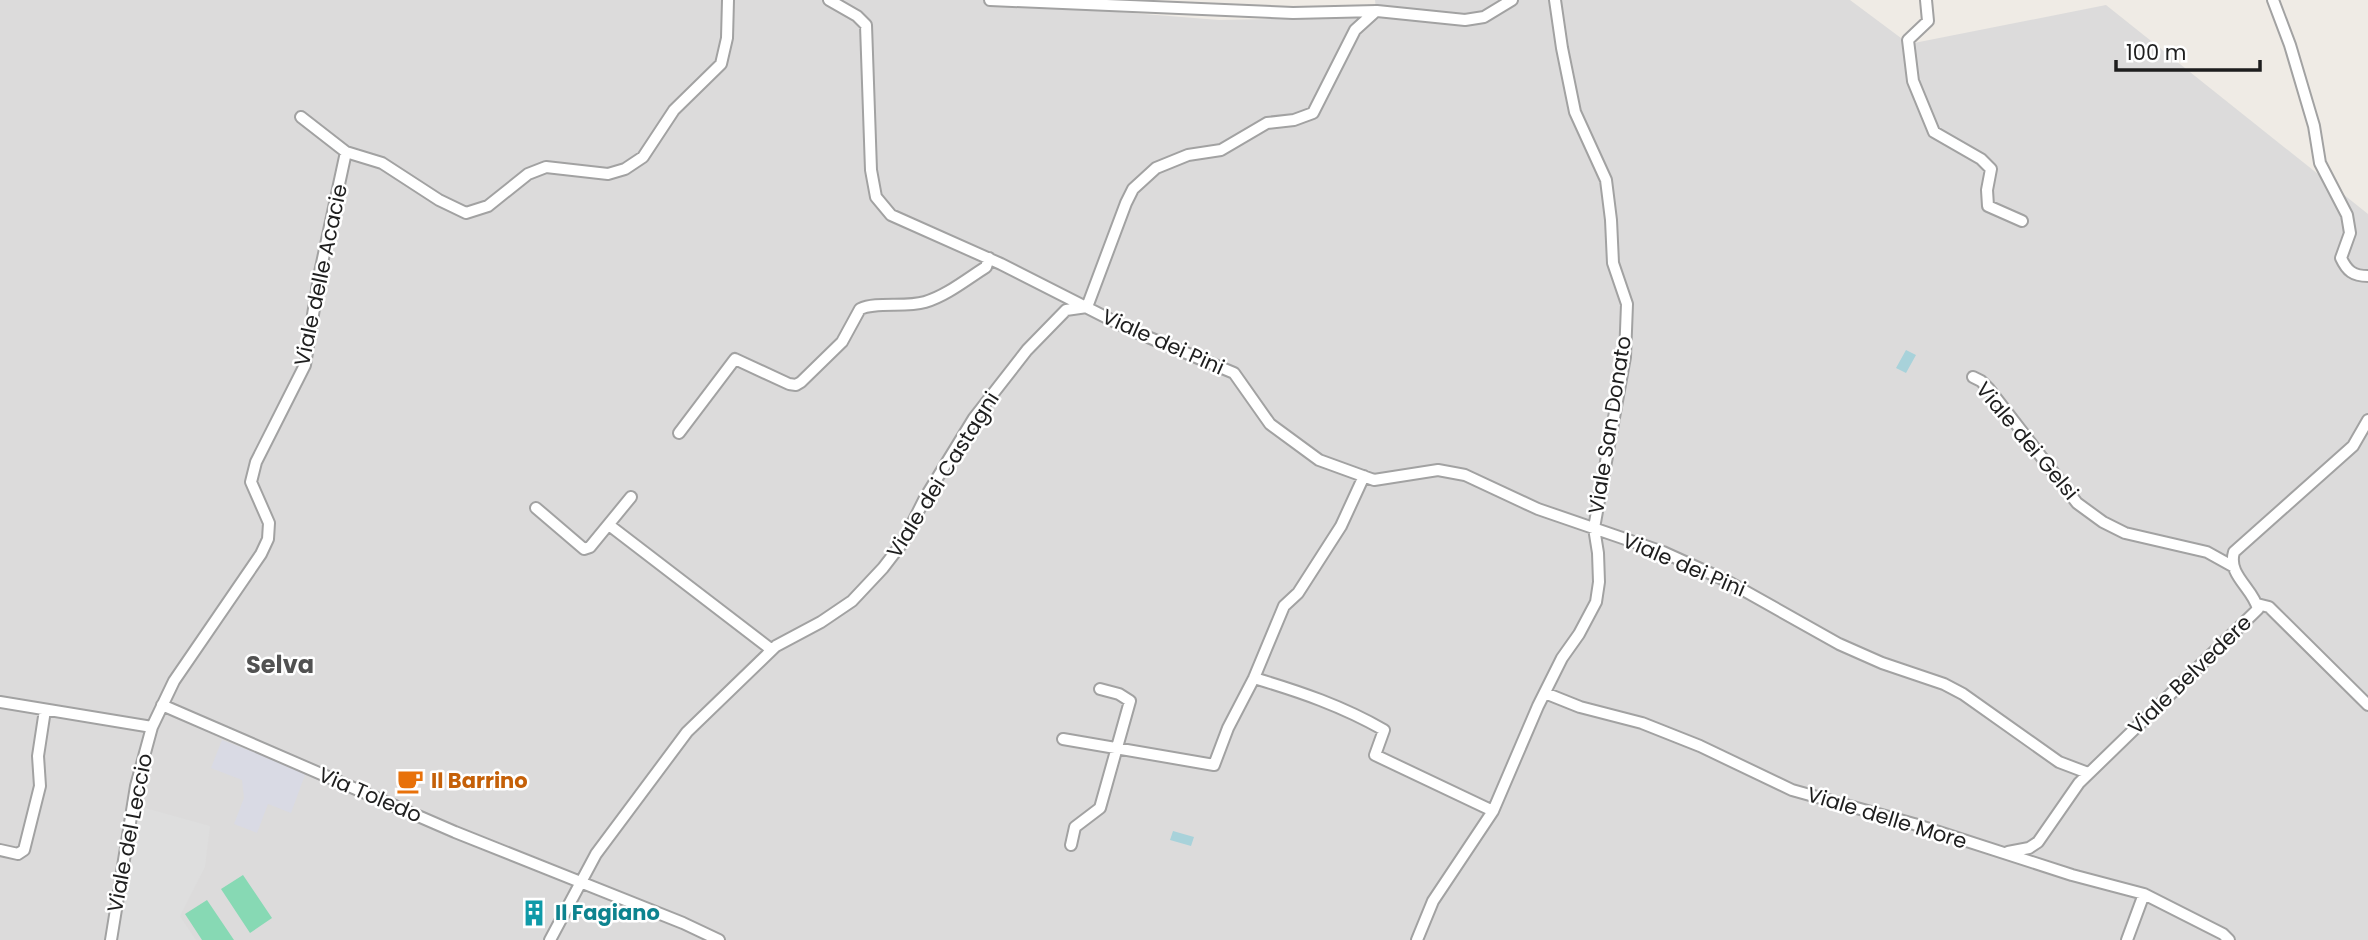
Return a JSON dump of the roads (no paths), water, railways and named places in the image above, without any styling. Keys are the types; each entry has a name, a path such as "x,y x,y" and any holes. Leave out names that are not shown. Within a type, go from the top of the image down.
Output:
{"street":[{"name":"Viale dei Pini","path":"829,0 858,16 866,25 871,170 877,197 891,215 908,225 989,258 1131,330 1234,373 1270,424 1319,460 1374,480 1438,470 1465,475 1538,509 1664,552 1727,581 1839,644 1882,663 1944,684 1963,694 2028,743 2059,762 2088,773"},
{"path":"990,0 1293,13 1377,11 1465,20 1484,17 1512,0"},
{"name":"Viale San Donato","path":"1417,940 1433,901 1493,811 1562,658 1596,602 1599,582 1594,528 1625,357 1627,304 1613,263 1606,180 1575,111 1555,0"},
{"path":"1926,0 1928,21 1908,40 1913,81 1934,132 1981,159 1991,169 1987,190 1988,206 2022,221"},
{"path":"2273,0 2315,126 2320,163 2347,215 2350,233 2341,258 2347,270 2359,276 2368,276"},
{"name":"Viale delle Acacie","path":"301,117 346,152 382,163 439,200 466,213 488,206 528,174 546,167 608,174 625,169 643,157 674,110 721,64 727,38 728,2"},
{"path":"1087,307 1126,203 1133,189 1147,174 1188,155 1221,150 1266,123 1304,118 1313,113 1355,30 1377,11"},
{"name":"Viale delle Acacie","path":"152,727 174,681 261,554 268,539 269,523 251,482 256,462 305,365 319,277 346,152"},
{"path":"679,433 735,359 796,385 842,342 860,309 926,302 986,267 989,258"},
{"name":"Viale dei Castagni","path":"550,940 596,855 687,732 772,650 852,601 903,542 925,498 974,418 1027,350 1066,310 1087,307"},
{"name":"Viale dei Gelsi","path":"1973,377 1989,389 2077,503 2125,533 2207,552 2234,567"},
{"path":"2234,567 2231,560 2234,552 2353,446 2368,420"},
{"path":"1063,739 1214,765 1284,606 1298,593 1340,526 1364,476"},
{"path":"536,508 584,549 590,547 631,497"},
{"path":"609,525 772,650"},
{"name":"Viale Belvedere","path":"2002,852 2029,848 2038,842 2088,773 2258,609 2234,567"},
{"path":"2257,604 2269,607 2368,705"},
{"path":"1254,678 1321,698 1362,717 1384,730 1375,755 1493,811"},
{"path":"1071,845 1075,827 1100,808 1130,701 1119,694 1100,689"},
{"name":"Viale delle More","path":"1545,693 1580,707 1642,723 1792,790 2072,875 2144,894 2223,934 2229,940"},
{"path":"0,702 152,727"},
{"name":"Via Toledo","path":"162,705 455,832 719,940"},
{"path":"0,850 18,854 24,850 40,786 38,756 46,710"},
{"name":"Viale del Leccio","path":"111,940 136,786 152,727"},
{"path":"2127,940 2144,894"}],"water":[{"path":"1906,350 1916,355 1906,373 1896,368"},
{"path":"1173,831 1194,837 1191,846 1170,840"}],"place":[{"name":"Il Barrino","path":"410,781"},
{"name":"Il Fagiano","path":"534,913"}],"district":[{"name":"Selva","path":"280,665"}]}
